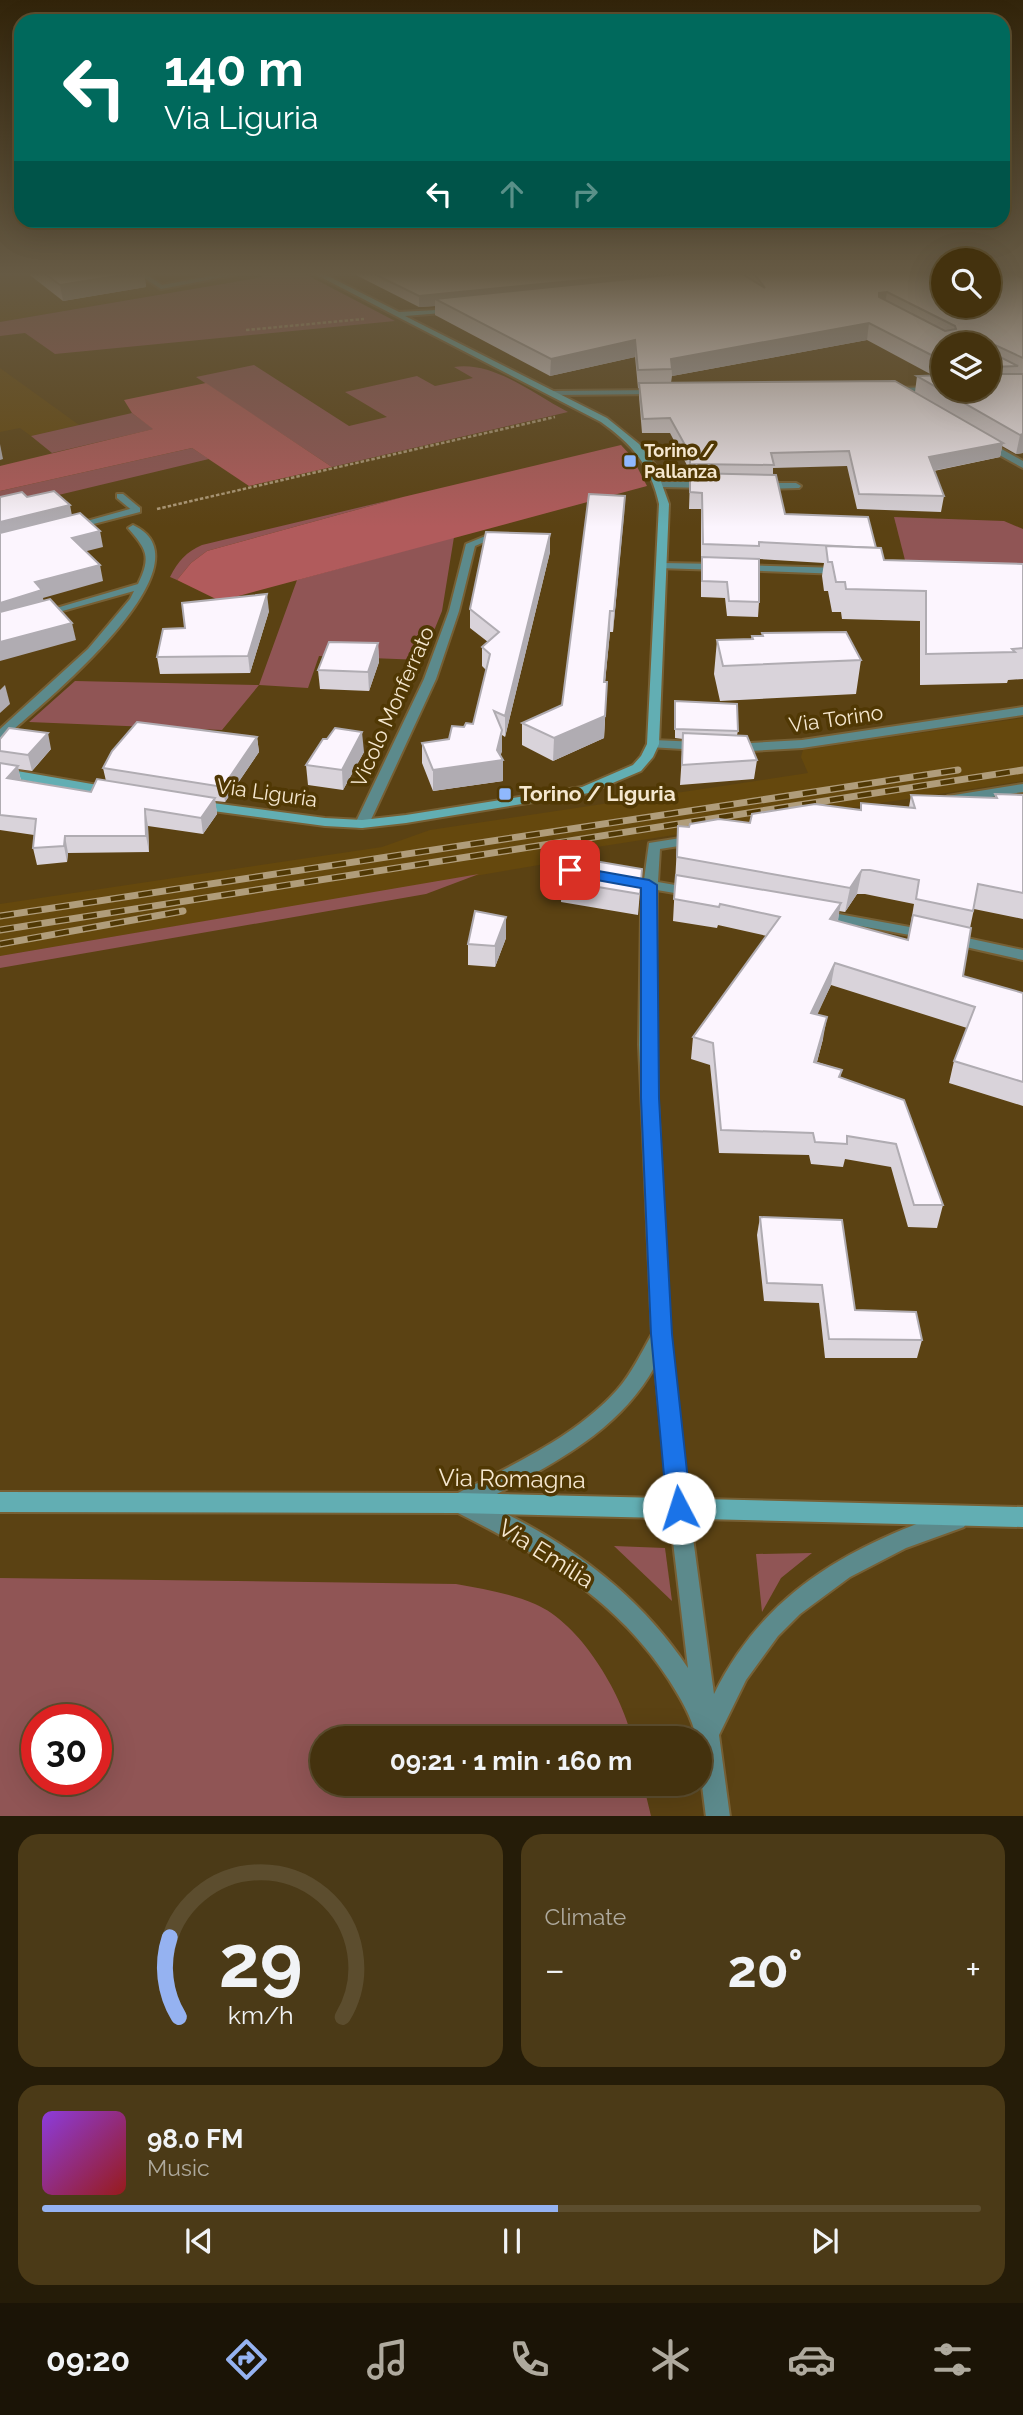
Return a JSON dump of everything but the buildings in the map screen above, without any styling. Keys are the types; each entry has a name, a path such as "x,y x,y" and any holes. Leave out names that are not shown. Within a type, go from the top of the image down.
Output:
{"main road":[{"path":"362,824 484,808 585,789 636,768 647,757 653,744 664,504 661,484 649,457 630,438 586,410 483,357"},
{"path":"0,772 128,794"},
{"name":"Via Liguria","path":"182,802 312,821 362,824"},
{"name":"Via Romagna","path":"0,1502 458,1503 1023,1517"}],"street":[{"path":"882,390 931,389"},
{"path":"894,390 918,403"},
{"path":"554,393 667,392"},
{"path":"976,438 1023,465"},
{"path":"661,484 715,485"},
{"path":"742,485 796,486"},
{"path":"62,529 137,510 120,496"},
{"path":"0,735 114,629 141,586 151,564 151,550 133,528"},
{"name":"Vicolo Monferrato","path":"362,824 430,679 454,611 471,544 491,537"},
{"path":"661,566 856,571"},
{"path":"26,618 141,586"},
{"name":"Via Torino","path":"653,744 759,749 1023,711"},
{"path":"934,802 1023,788"},
{"path":"704,894 642,883 654,846 708,838"},
{"name":"Via Emilia","path":"642,883 662,1334 679,1508 707,1726"},
{"path":"813,913 1023,955"},
{"path":"458,1503 552,1453 609,1410 640,1375 662,1334"},
{"name":"Via Emilia","path":"458,1503 529,1537 581,1572 622,1606 658,1645 682,1679 705,1726"},
{"path":"712,1726 750,1653 776,1621 806,1595 837,1573 909,1535 972,1515"},
{"name":"Via Emilia","path":"712,1766 718,1816"}],"path":[{"path":"156,510 586,410"}],"shaded area":[{"path":"254,365 349,426 387,417 345,392 417,376 435,386 473,378 454,367 469,366 513,380 568,412 332,467 196,377"},
{"path":"0,368 79,425 31,436 20,428 0,432"},
{"path":"206,383 332,467 249,486 192,448 0,491 0,466 153,429 132,413 124,400"},
{"path":"132,413 154,429 52,453 31,436"},
{"path":"621,445 632,457 647,486 220,601 177,580 191,563 207,551 403,497"},
{"path":"192,448 209,459 0,509 0,491"},
{"path":"403,497 207,551 191,563 177,580 170,577 183,558 202,545"},
{"path":"894,517 1004,521 1023,529 1023,572 907,568"},
{"path":"454,537 442,611 422,660 319,656 308,688 259,685 297,580"},
{"path":"75,681 259,685 222,730 29,722"},
{"path":"1023,718 1023,781 571,851 575,859 0,956 0,904 382,847 430,830 808,773 801,757 803,750"},
{"path":"479,874 426,894 0,968 0,956"},
{"path":"614,1546 665,1548 672,1601"},
{"path":"812,1553 781,1578 762,1612 756,1554"},
{"path":"0,1578 456,1584 525,1600 552,1613 583,1643 608,1680 629,1726 310,1726 310,1796 646,1796 651,1816 0,1816"}],"railway":[{"path":"0,916 958,770"},
{"path":"0,930 1023,770"},
{"path":"0,944 183,911"}],"place":[{"name":"Torino / Pallanza","path":"630,461"},
{"name":"Torino / Liguria","path":"505,794"}],"route":[{"path":"570,870 649,885 650,1098 662,1334 679,1508"}]}
